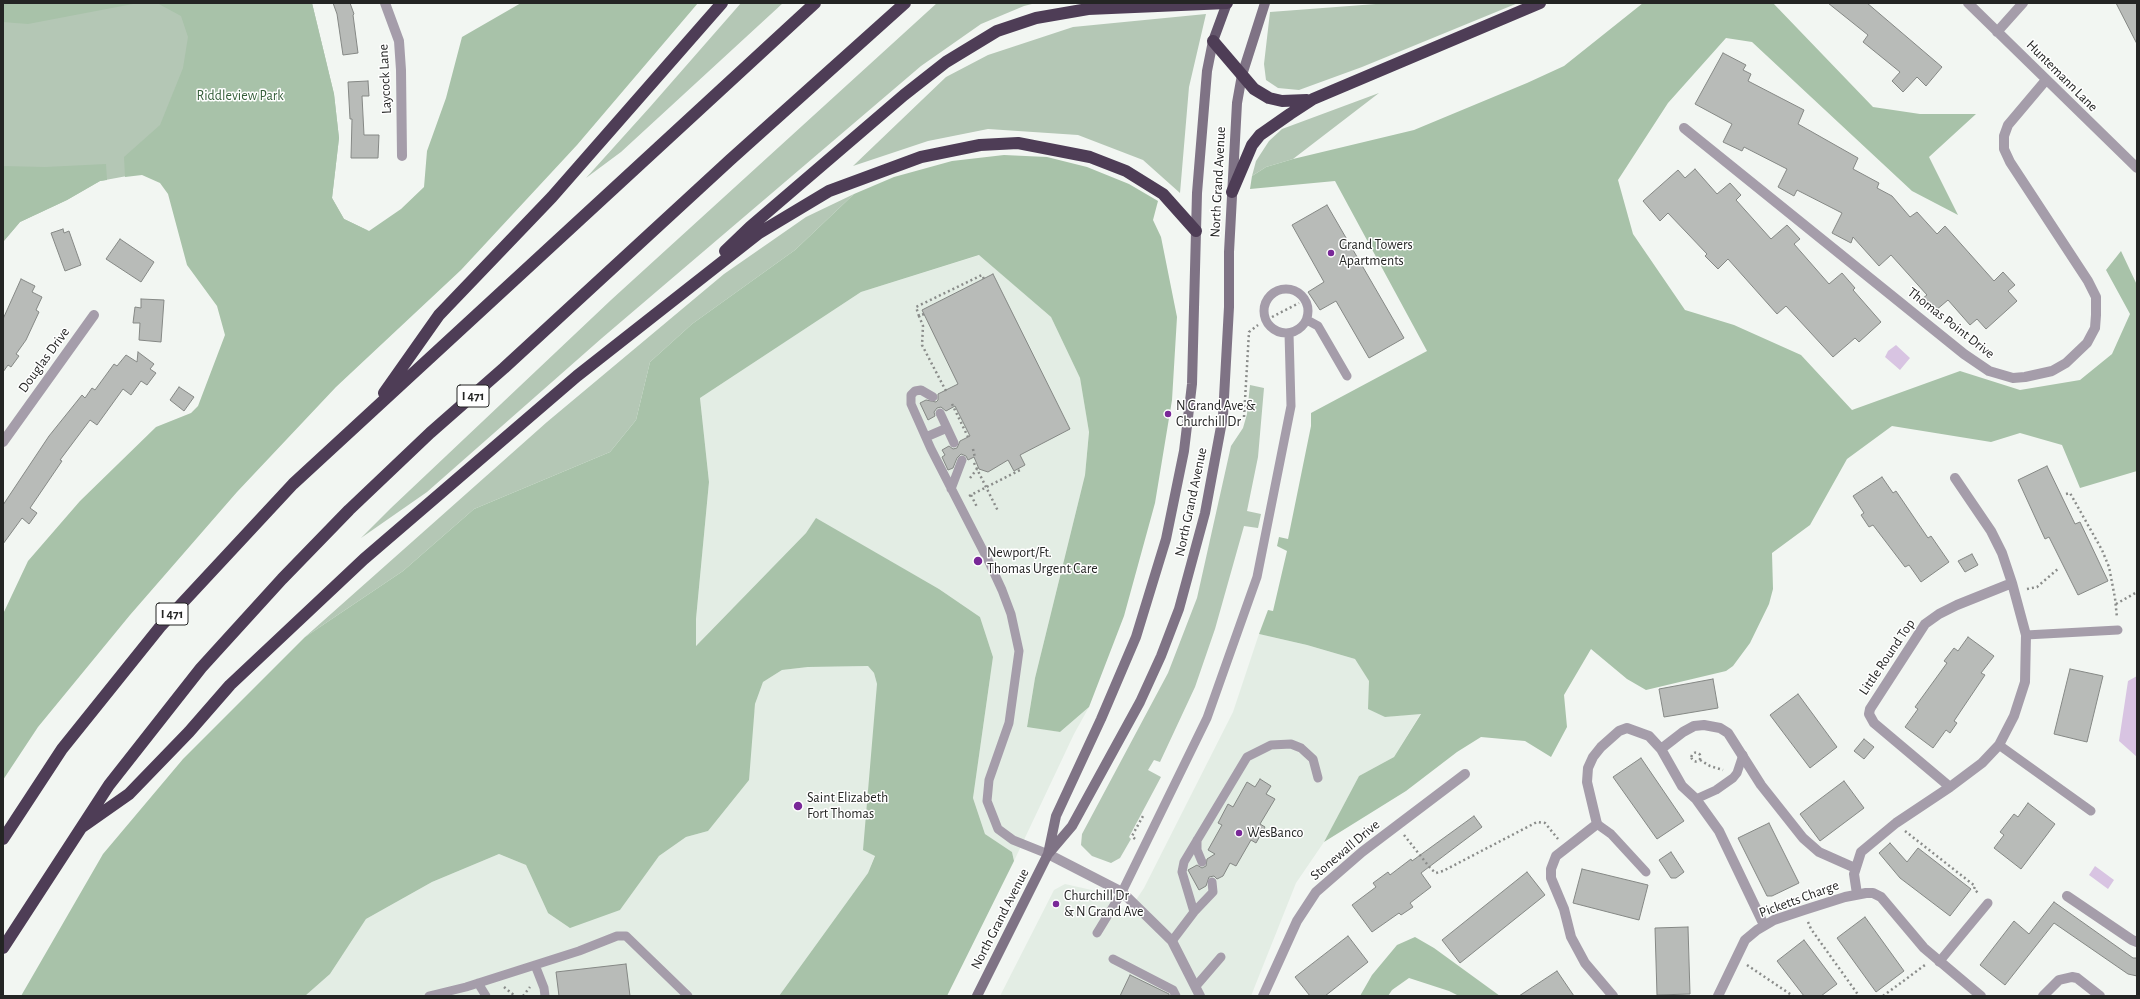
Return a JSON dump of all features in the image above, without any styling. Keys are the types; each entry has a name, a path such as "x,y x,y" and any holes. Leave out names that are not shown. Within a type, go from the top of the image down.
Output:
{"highway":[{"path":"370,412 439,315 552,197 722,3"},
{"name":"I 471","path":"3,839 62,748 160,627 293,484 601,202 698,110 815,3"},
{"name":"I 471","path":"3,948 109,785 201,668 282,579 348,510 430,433 504,368 730,160 905,3"},
{"path":"689,287 750,226 904,95 946,62 985,37 997,31 1036,18 1062,12 1088,9 1227,3"},
{"path":"1232,192 1252,145 1260,134 1271,125 1313,99 1540,3"},
{"path":"1213,41 1254,88 1270,98 1293,102 1313,99"},
{"path":"82,827 129,794 189,732 230,685 364,559 577,376 759,233 829,191 921,157 980,145 1026,144 1090,157 1126,170 1163,194 1196,231"}],"main road":[{"name":"North Grand Avenue","path":"1048,854 1056,816 1101,719 1136,637 1166,539 1184,451 1192,384 1197,193 1207,71 1213,41 1227,3"},
{"name":"North Grand Avenue","path":"977,996 1048,854 1072,826 1140,702 1161,656 1191,568 1205,513 1222,416 1235,128 1242,75 1265,3"}],"street":[{"name":"Laycock Lane","path":"385,3 399,41 401,70 402,156"},
{"name":"Huntemann Lane","path":"1968,3 2137,168"},
{"path":"1997,32 2023,3"},
{"name":"Thomas Point Drive","path":"1684,128 1964,354 1989,371 2013,378 2026,377 2052,371 2070,359 2087,343 2094,328 2096,315 2096,297 2088,280 2010,162 2004,149 2004,136 2008,125 2046,80"},
{"name":"Douglas Drive","path":"3,442 94,315"},
{"path":"1857,894 1854,874 1861,852 1890,828 1982,763 1999,745 2014,716 2022,693 2026,660 2026,635 2014,588 2002,553 1990,531 1955,478"},
{"name":"Little Round Top","path":"1950,787 1874,723 1869,714 1870,708 1925,624 1945,611 2014,588"},
{"path":"1661,749 1683,732 1694,726 1704,725 1720,728 1728,733 1761,785 1803,838 1819,852 1855,868"},
{"path":"1613,996 1585,963 1571,937 1564,909 1550,878 1551,869 1556,856 1564,848 1597,824 1587,782 1588,768 1593,757 1619,731 1627,728 1649,736 1661,749 1682,786 1696,799 1719,831 1764,925"},
{"name":"Stonewall Drive","path":"1263,996 1297,921 1316,892 1362,852 1465,774"},
{"path":"1048,854 1122,892 1172,941 1200,996"},
{"name":"Picketts Charge","path":"1718,996 1745,940 1764,925 1804,910 1857,894 1873,893 1881,897 1936,960 1981,996"},
{"path":"2067,896 2137,942"},
{"path":"2043,996 2059,980 2072,977 2078,978 2100,996"}],"lane":[{"path":"1285,289 1299,293 1307,306 1307,320 1297,331 1290,333 1276,331 1266,321 1265,307 1272,295 1285,289"},
{"path":"1307,320 1318,326 1347,376"},
{"path":"1097,933 1122,892 1207,718 1257,577 1291,406 1290,333"},
{"path":"933,397 921,390 915,391 911,395 911,404 951,489 1002,590 1011,614 1019,651 1009,723 989,780 987,801 998,829 1013,840 1048,854"},
{"path":"940,413 954,444"},
{"path":"926,437 947,428"},
{"path":"951,489 962,460"},
{"path":"2026,635 2118,630"},
{"path":"1194,912 1182,872 1184,862 1197,836 1246,757 1271,745 1291,744 1301,748 1313,759 1318,778"},
{"path":"1999,745 2091,811"},
{"path":"1696,799 1716,790 1732,778 1737,772 1743,755"},
{"path":"1597,824 1611,834 1646,872"},
{"path":"1197,836 1197,850 1202,862"},
{"path":"1172,941 1194,912 1213,892 1212,882"},
{"path":"1936,960 1988,903"},
{"path":"429,996 478,983 535,965 600,944 617,936 626,936 688,996"},
{"path":"1196,986 1221,957"},
{"path":"1113,959 1173,990 1176,996"},
{"path":"535,965 544,988 545,996"},
{"path":"478,983 486,996"}],"path":[{"path":"947,393 922,345 923,326 916,307 982,275 984,279"},
{"path":"1272,317 1298,303"},
{"path":"919,316 924,314"},
{"path":"1244,417 1249,332 1258,326"},
{"path":"952,404 968,437"},
{"path":"974,449 976,454 974,463 998,511"},
{"path":"957,501 1020,470 1019,468"},
{"path":"967,481 977,469"},
{"path":"969,491 977,507"},
{"path":"2066,494 2070,493 2102,550 2109,567 2116,604 2118,630"},
{"path":"2014,588 2036,587 2059,568"},
{"path":"2116,604 2137,592"},
{"path":"1700,760 1715,768 1737,772"},
{"path":"1397,825 1431,869 1436,873 1444,871 1537,822 1545,823 1564,848"},
{"path":"1910,835 1975,886 1974,889 1988,903"},
{"path":"1804,910 1811,929 1859,996"},
{"path":"1735,958 1793,996"},
{"path":"1883,996 1923,967 1936,960"}],"shaded area":[{"name":"Newport/Ft. Thomas Urgent Care","path":"980,255 1051,317 1080,378 1089,431 1085,475 1035,678 1027,726 1060,732 1089,707 1074,734 1014,861 1012,852 985,834 973,798 993,657 980,617 939,589 816,519 806,533 696,646 696,619 709,482 700,398 861,292"},
{"path":"1896,345 1910,358 1900,370 1885,357 1888,351"},
{"path":"1259,634 1307,645 1355,659 1369,680 1385,717 1421,713 1394,757 1359,776 1324,842 1296,883 1251,996 1000,996 1054,890 1065,884 1096,891 1128,912 1144,888 1233,712"},
{"name":"Saint Elizabeth Fort Thomas","path":"868,666 874,673 877,684 875,855 868,873 779,996 305,996 330,974 366,919 432,882 499,854 526,865 548,913 620,910 659,856 686,837 708,831 752,730 755,704 763,682 782,670 808,667"},
{"path":"2137,676 2137,757 2119,741 2128,681"},
{"path":"2095,866 2114,880 2108,889 2089,875"}],"green space":[{"name":"Riddleview Park","path":"3,3 312,3 334,94 339,138 332,198 344,219 369,231 181,166 100,181 67,200 20,222 3,242"},
{"path":"3,3 138,3 28,24 3,22"},
{"path":"157,3 312,3 334,94 339,138 332,198 344,219 369,231 401,209 424,187 427,151 446,98 462,37 521,3 698,3 577,145 461,270 336,387 237,492 130,615 38,727 3,780 3,614 28,561 80,501 156,427 191,413 198,406 225,335 217,306 187,265 168,194 160,183 142,175 125,177 124,157 160,125 183,68 188,37 181,16"},
{"path":"741,3 783,3 621,152 586,178 650,107"},
{"path":"937,3 1036,3 1024,6 981,24 921,66 602,338 427,492 361,538 611,300"},
{"path":"1389,3 1518,3 1362,67 1299,90 1278,88 1266,80 1264,64 1270,12"},
{"path":"1643,3 1773,3 1873,107 1920,114 1976,114 1929,157 1958,215 1912,191 1752,42 1726,38 1668,103 1618,180 1633,234 1685,310 1734,325 1801,355 1852,410 1960,371 2020,390 2080,380 2112,354 2130,314 2106,270 2121,251 2137,285 2137,471 2080,488 2062,445 2020,433 1991,442 1892,426 1847,459 1810,525 1772,553 1773,589 1769,604 1750,643 1733,666 1726,671 1646,690 1627,679 1591,649 1564,695 1567,727 1551,757 1525,741 1481,737 1457,752 1406,791 1324,842 1359,776 1394,757 1421,714 1385,717 1368,709 1369,681 1355,659 1307,645 1259,634 1268,610 1273,611 1287,551 1277,546 1279,537 1288,539 1311,426 1311,413 1427,351 1335,181 1250,189 1252,176 1266,167 1293,159 1414,130 1527,83 1564,66"},
{"path":"1206,14 1189,87 1180,193 1143,160 1078,135 988,129 928,141 853,166 946,77 988,55 1073,27"},
{"path":"1379,93 1293,159 1266,167 1252,176 1256,161 1269,141 1282,129"},
{"path":"1004,155 1047,157 1087,167 1129,184 1158,201 1153,220 1161,237 1177,317 1172,400 1155,503 1124,616 1089,707 1060,732 1027,727 1035,678 1085,475 1089,432 1080,378 1051,317 979,255 861,292 700,398 709,482 696,619 696,646 806,533 816,518 939,589 980,617 993,657 973,798 985,834 1012,852 1014,861 947,996 779,996 868,873 875,856 863,850 877,684 874,673 868,666 808,667 782,670 763,682 755,704 749,780 708,831 686,837 659,856 620,910 570,928 548,913 526,865 499,854 432,882 366,919 330,974 305,996 21,996 103,854 183,759 305,637 403,571 474,509 610,452 636,420 650,362 692,324 795,250 854,194 894,177 952,161"},
{"path":"106,164 107,180 100,181 67,200 20,222 3,242 3,166 45,167"},
{"path":"854,194 795,250 692,324 650,362 636,420 610,452 474,509 403,571 305,637 547,422 724,274 806,217"},
{"path":"1250,385 1264,388 1258,457 1247,511 1261,514 1258,528 1244,526 1215,629 1195,687 1160,762 1154,760 1148,770 1161,777 1129,837 1131,839 1120,858 1111,863 1092,856 1081,845 1082,834 1168,673 1197,598 1231,446 1243,428 1247,414"},
{"path":"1415,937 1434,948 1500,996 1459,996 1449,991 1409,978 1392,990 1388,996 1360,996 1372,975 1397,945"}],"building":[{"path":"333,3 350,3 354,14 358,53 343,55 337,14"},
{"path":"1828,3 1867,3 1942,67 1926,86 1917,77 1903,92 1892,81 1900,72 1863,42 1868,35"},
{"path":"2116,3 2137,3 2137,44"},
{"path":"1723,53 1746,65 1743,70 1751,74 1748,81 1804,110 1798,124 1858,158 1853,169 1879,183 1877,188 1892,196 1910,217 1917,212 1937,234 1945,226 1994,281 2003,272 2015,285 2008,291 2017,301 1986,329 1977,319 1970,325 1948,300 1935,311 1923,298 1927,295 1891,255 1879,266 1853,237 1851,243 1832,233 1842,213 1797,190 1794,196 1778,187 1787,169 1744,147 1742,151 1723,142 1732,124 1695,104"},
{"path":"368,81 369,96 362,96 364,135 379,135 378,158 351,158 352,119 350,119 348,82"},
{"path":"1695,169 1717,194 1730,183 1741,195 1736,200 1771,239 1787,225 1800,239 1794,244 1829,284 1842,273 1855,288 1853,290 1881,322 1859,342 1855,338 1833,357 1786,306 1777,314 1728,259 1718,269 1705,256 1707,254 1668,213 1660,221 1643,201 1678,170 1685,178"},
{"name":"Grand Towers Apartments","path":"1327,205 1404,338 1369,358 1336,301 1320,310 1308,292 1324,282 1292,225"},
{"path":"63,229 64,233 69,231 81,265 65,271 51,233"},
{"path":"120,239 154,262 141,282 106,259"},
{"path":"993,274 1070,429 1020,455 1025,465 1014,471 1008,460 988,472 979,469 974,457 968,460 966,456 961,454 957,458 953,468 948,470 942,457 945,455 942,450 949,446 953,449 957,448 960,441 970,436 955,406 946,411 941,407 937,408 934,412 935,416 928,420 920,403 926,400 936,402 938,400 938,394 958,384 922,310"},
{"path":"21,279 35,286 32,292 42,297 36,310 39,312 26,340 16,354 19,356 11,367 8,365 3,372 3,319"},
{"path":"141,299 164,300 161,342 139,340 140,323 133,323 135,307 141,308"},
{"path":"138,352 154,364 150,369 156,373 147,385 141,381 131,395 123,389 97,425 90,420 60,460 62,461 30,508 37,513 29,524 22,518 3,544 3,505 49,436 82,395 85,398 92,388 95,390 114,364 117,366 126,355 137,362"},
{"path":"179,387 194,397 184,411 170,400"},
{"path":"2047,466 2075,524 2080,522 2108,581 2078,595 2049,537 2045,539 2018,480"},
{"path":"1882,477 1893,493 1896,491 1928,538 1931,536 1949,562 1921,582 1909,565 1905,567 1873,525 1869,527 1861,515 1864,513 1853,496"},
{"path":"1972,554 1978,565 1965,572 1958,561"},
{"path":"1968,637 1994,656 1981,673 1985,675 1954,721 1957,723 1950,733 1946,730 1933,748 1905,727 1918,709 1915,707 1947,663 1944,661 1954,648 1958,651"},
{"path":"2070,669 2103,676 2087,742 2054,734"},
{"path":"1713,679 1718,708 1664,717 1659,689"},
{"path":"1798,694 1837,747 1810,768 1770,715"},
{"path":"1864,739 1874,747 1864,759 1854,751"},
{"path":"1641,758 1684,821 1657,839 1613,777"},
{"name":"WesBanco","path":"1260,779 1271,786 1266,794 1275,799 1260,824 1265,827 1256,843 1251,840 1236,866 1230,863 1223,876 1217,879 1214,876 1209,877 1206,886 1199,890 1188,870 1197,865 1202,868 1206,866 1207,859 1215,854 1208,850 1222,825 1218,823 1228,804 1233,807 1247,782 1255,787"},
{"path":"1844,781 1864,808 1820,841 1800,814"},
{"path":"2028,803 2055,824 2021,869 1994,848 2004,835 2000,832 2014,814 2018,817"},
{"path":"1474,816 1482,827 1421,873 1431,887 1410,903 1413,907 1401,915 1399,913 1372,932 1352,905 1376,887 1373,883 1388,872 1390,875 1411,859 1412,861"},
{"path":"1769,823 1799,883 1772,896 1767,896 1738,838"},
{"path":"1890,843 1907,862 1918,848 1971,889 1950,916 1900,878 1879,853"},
{"path":"1671,852 1684,872 1676,878 1671,878 1659,860"},
{"path":"1582,869 1648,885 1639,920 1573,903"},
{"path":"1527,872 1545,895 1460,963 1442,940"},
{"path":"2054,902 2133,958 2137,958 2137,976 2128,974 2054,923 2005,985 1980,965 2014,921 2029,934"},
{"path":"1865,917 1904,971 1876,992 1837,938"},
{"path":"1688,927 1690,994 1657,995 1655,928"},
{"path":"1348,936 1368,962 1325,996 1310,996 1295,977"},
{"path":"1804,940 1837,984 1821,996 1804,996 1777,961"},
{"path":"626,964 630,996 559,996 556,972"},
{"path":"1557,971 1574,996 1519,996"},
{"path":"1130,975 1169,994 1169,996 1120,996"}],"place":[{"name":"Grand Towers Apartments","path":"1331,253"},
{"name":"N Grand Ave & Churchill Dr","path":"1168,414"},
{"name":"Newport/Ft. Thomas Urgent Care","path":"978,561"},
{"name":"Saint Elizabeth Fort Thomas","path":"798,806"},
{"name":"WesBanco","path":"1239,833"},
{"name":"Churchill Dr & N Grand Ave","path":"1056,904"}]}
